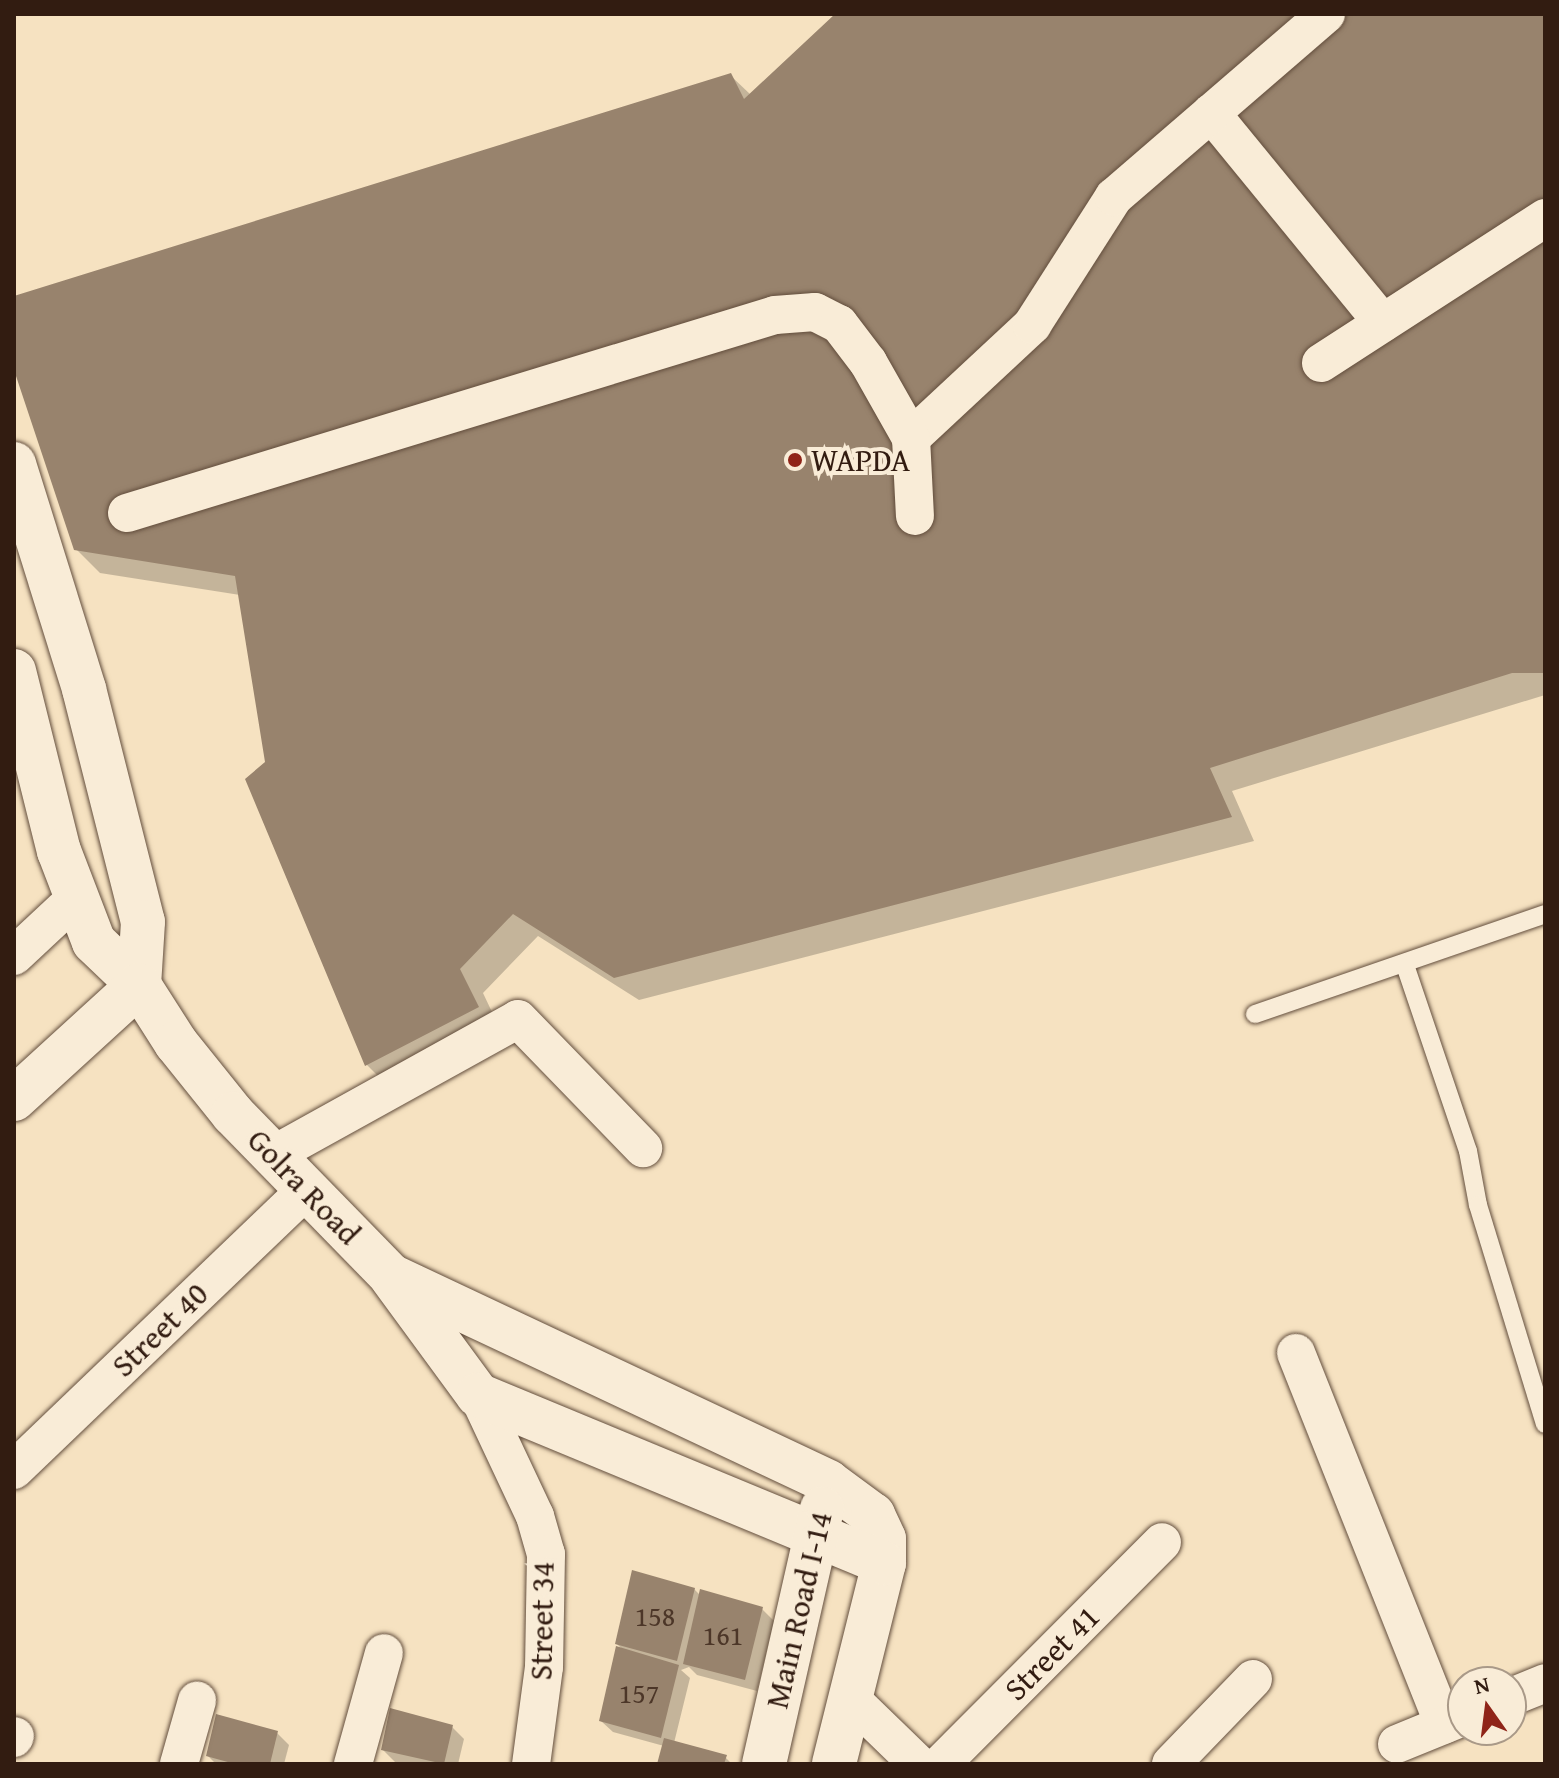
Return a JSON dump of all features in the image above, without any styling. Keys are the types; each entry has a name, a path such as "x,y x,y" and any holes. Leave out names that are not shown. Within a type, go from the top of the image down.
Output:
{"main road":[{"path":"14,464 84,689 143,922 139,985 14,1099"},
{"name":"Golra Road","path":"14,671 22,738 75,899 94,942 139,985 176,1043 271,1156 305,1191 391,1276 828,1482"},
{"path":"391,1276 478,1395 884,1563"},
{"name":"Main Road I-14","path":"764,1764 828,1482 873,1515 884,1539 884,1563 834,1764"}],"street":[{"path":"911,438 1032,325 1114,197 1326,14"},
{"path":"1211,113 1383,323"},
{"path":"1321,363 1545,218"},
{"path":"127,513 775,315 815,312 839,324 868,362 911,438 915,516"},
{"path":"14,956 75,899"},
{"path":"271,1156 518,1019 643,1148"},
{"name":"Street 40","path":"14,1470 305,1191"},
{"path":"1296,1353 1447,1705"},
{"name":"Street 34","path":"478,1395 535,1516 546,1554 544,1667 531,1764"},
{"name":"Street 41","path":"941,1764 1162,1542"},
{"path":"353,1764 384,1653"},
{"path":"1171,1764 1253,1679"},
{"path":"850,1698 918,1764"},
{"path":"179,1764 197,1701"},
{"path":"1397,1744 1447,1724"}],"lane":[{"path":"1255,1014 1405,965 1545,914"},
{"path":"1405,965 1468,1151 1478,1205 1545,1424"}],"building":[{"name":"WAPDA","path":"835,14 1545,14 1545,673 1512,673 1210,768 1232,817 614,978 513,914 460,969 479,1007 365,1066 245,779 265,762 235,576 74,550 14,370 14,296 731,73 744,99"},
{"path":"632,1570 695,1588 677,1661 615,1644"},
{"path":"700,1589 763,1607 745,1680 683,1664"},
{"path":"616,1646 679,1665 661,1738 599,1721"},
{"path":"390,1708 453,1725 444,1764 381,1750"},
{"path":"216,1714 278,1731 270,1764 235,1764 206,1756"},
{"path":"664,1738 727,1755 724,1764 657,1764"}],"place":[{"name":"WAPDA","path":"795,460"}]}
